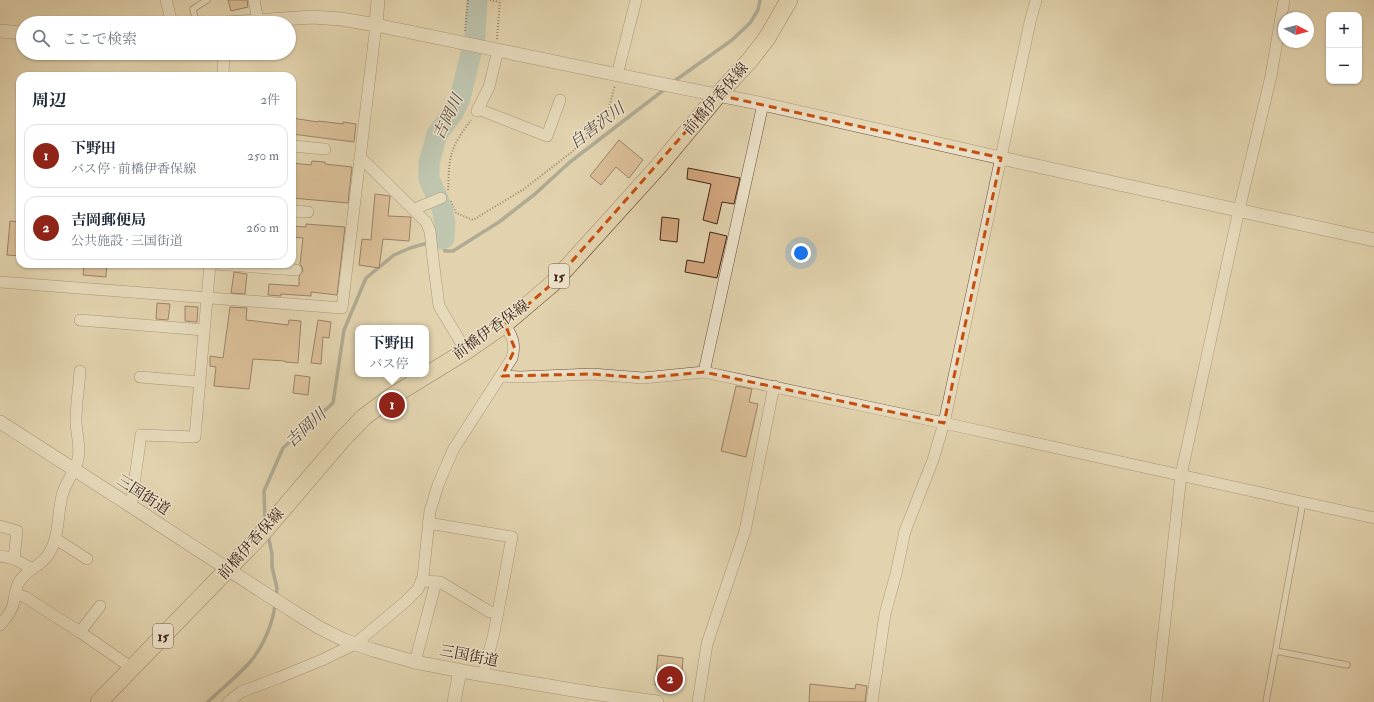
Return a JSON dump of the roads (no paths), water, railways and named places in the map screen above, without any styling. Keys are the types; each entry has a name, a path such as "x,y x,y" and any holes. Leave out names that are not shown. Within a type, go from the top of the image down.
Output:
{"main road":[{"name":"前橋伊香保線","path":"429,373 466,351 506,324 552,284 658,167 718,95 750,60 763,44 789,0"},
{"name":"前橋伊香保線","path":"99,702 260,536 342,440 364,418 391,396 423,377"}],"street":[{"path":"166,0 170,16"},
{"path":"254,0 257,16"},
{"path":"0,282 342,308 378,0"},
{"path":"617,75 636,0"},
{"path":"872,702 885,614 896,574 905,532 934,460 944,423 1000,158 1036,0"},
{"path":"1156,702 1181,475 1239,210 1271,76 1284,0"},
{"path":"296,18 312,17 341,19 376,25 763,104 1000,158 1374,240"},
{"path":"0,31 16,32"},
{"path":"493,49 489,88 478,110 546,136 560,100"},
{"path":"223,72 224,60"},
{"path":"704,372 763,104"},
{"path":"296,146 325,149"},
{"path":"360,157 426,222 430,231 439,306 466,351"},
{"path":"414,209 445,195"},
{"path":"296,211 308,212"},
{"path":"131,506 141,435 195,437 210,268"},
{"path":"269,268 296,270"},
{"path":"80,320 204,330"},
{"path":"228,702 241,692 322,660 355,644 405,602 418,589 423,576 430,511 438,485 454,450 502,376 512,358 515,349 506,324"},
{"path":"0,626 8,616 13,606 18,584 22,577 33,570 49,555 56,539 62,496 78,459 79,447 76,420 80,371"},
{"path":"502,376 520,377 592,374 643,378 704,372 944,423 1374,518"},
{"path":"140,377 200,382"},
{"path":"698,702 707,644 745,531 774,386"},
{"name":"三国街道","path":"0,422 286,607 344,640 415,662 587,697 657,702"},
{"path":"428,523 512,537 498,613 483,675"},
{"path":"0,526 17,531 14,559"},
{"path":"56,539 87,559"},
{"path":"0,556 14,559 33,570"},
{"path":"421,581 440,582 490,612 498,613"},
{"path":"415,662 436,582"},
{"path":"15,594 25,597 80,632 132,668"},
{"path":"80,632 100,606"},
{"path":"454,702 460,671"}],"lane":[{"path":"194,16 193,9 207,0"},
{"path":"1266,702 1303,502"},
{"path":"1276,651 1347,665"}],"waterway":[{"name":"吉岡川","path":"441,239 444,238 445,223 442,208 429,179 429,163 437,134 453,113 460,98 475,37 477,0"},
{"name":"自害沢川","path":"673,82 732,40 750,23 758,10 760,0"},
{"name":"吉岡川","path":"265,521 264,491 283,448 333,403 344,330 366,278 394,255 410,248 441,239 445,251 453,251 499,222 535,194 570,162 665,89"},
{"name":"吉岡川","path":"268,535 272,554 272,567 277,588 276,597"},
{"name":"吉岡川","path":"208,702 256,655 267,634 275,604"}],"place":[{"name":"下野田","path":"392,405"},
{"name":"吉岡郵便局","path":"670,679"}]}
